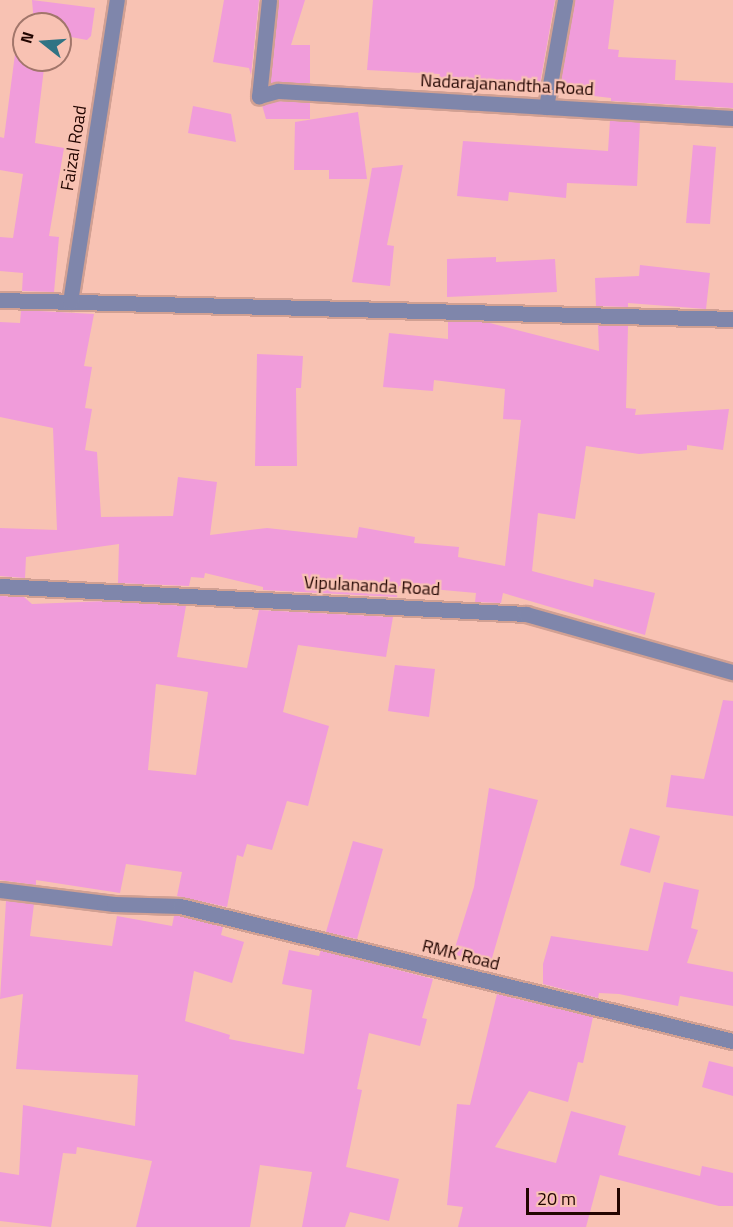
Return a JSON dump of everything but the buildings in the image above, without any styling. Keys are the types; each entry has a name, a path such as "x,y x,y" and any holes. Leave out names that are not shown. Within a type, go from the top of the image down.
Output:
{"street":[{"name":"Faizal Road","path":"70,302 117,0"},
{"name":"Nadarajanandtha Road","path":"269,0 259,96 278,91 733,118"},
{"path":"546,107 565,0"},
{"path":"0,300 733,319"},
{"name":"Vipulananda Road","path":"0,586 526,614 733,672"},
{"name":"RMK Road","path":"0,890 114,904 180,906 733,1041"}]}
